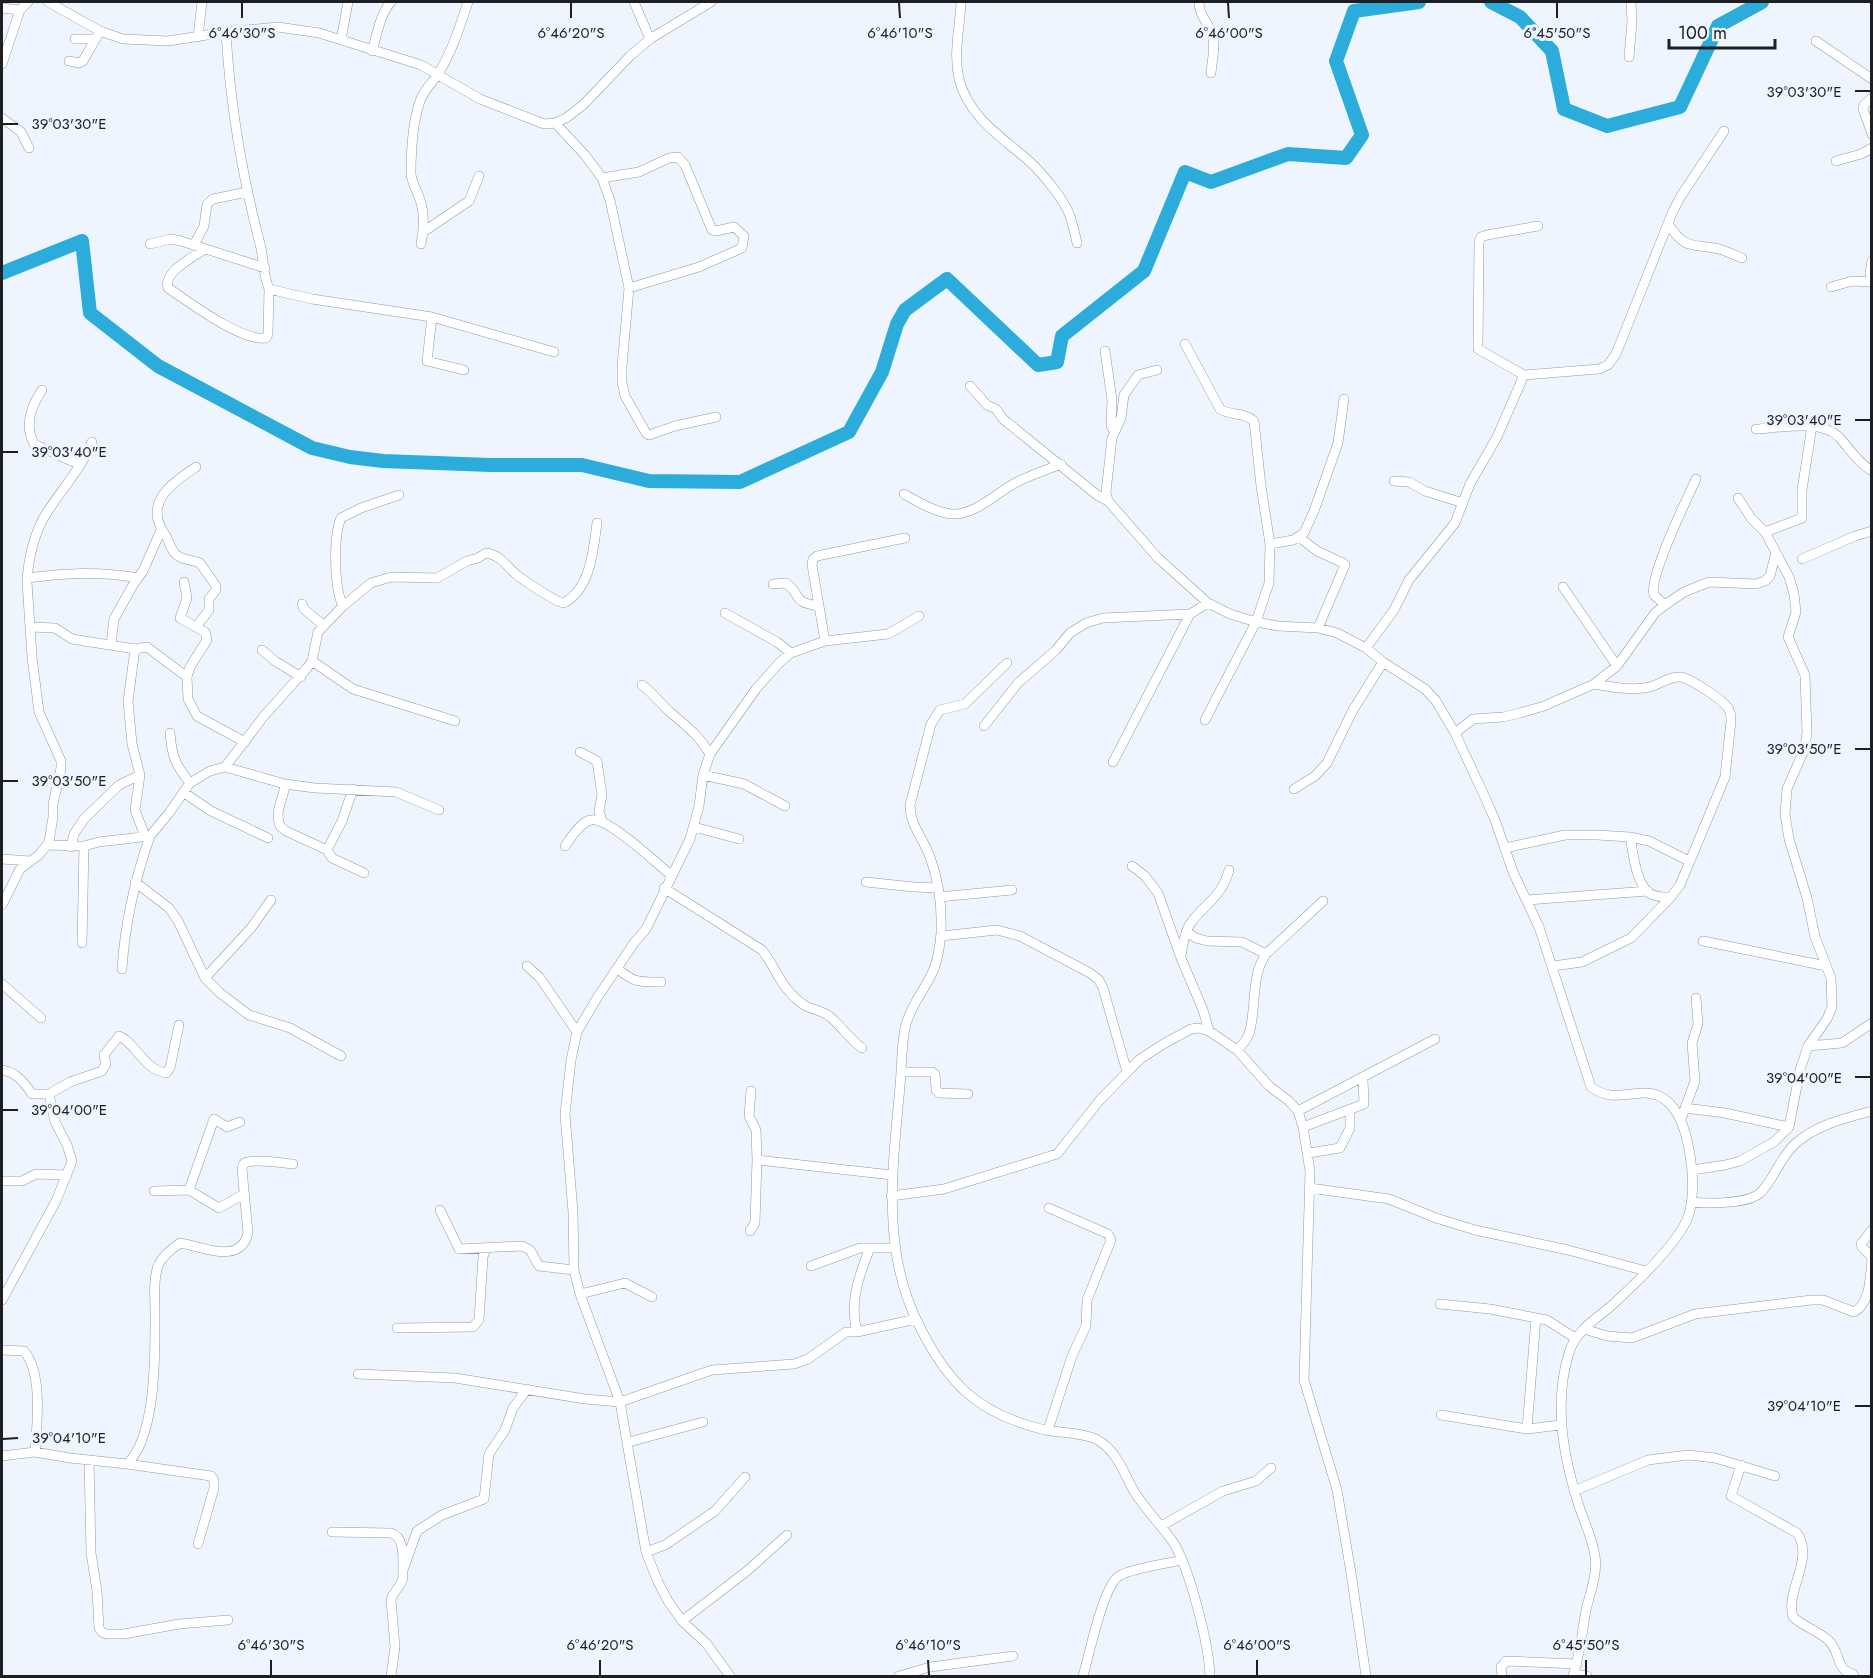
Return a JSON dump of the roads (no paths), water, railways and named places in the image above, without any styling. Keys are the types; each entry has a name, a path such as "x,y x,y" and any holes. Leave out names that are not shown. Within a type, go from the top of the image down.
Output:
{"street":[{"path":"2,64 20,10 28,2"},
{"path":"48,2 98,35"},
{"path":"198,37 202,2"},
{"path":"341,40 348,2"},
{"path":"372,51 387,6 391,2"},
{"path":"421,244 423,212 411,174 414,121 420,99 438,74 456,37 468,2"},
{"path":"634,2 650,39"},
{"path":"75,39 98,35 168,41 278,27 319,33 421,65 480,99 544,124 555,123 583,105 650,39 711,2"},
{"path":"960,2 957,25 957,62 959,80 965,95 985,123 1042,175 1069,214 1077,243"},
{"path":"1199,2 1200,12 1212,33 1214,42 1211,73"},
{"path":"1629,57 1631,2"},
{"path":"2,8 20,10"},
{"path":"205,249 175,270 167,280 168,288 225,325 248,335 266,338 269,289 247,192 231,96 226,32"},
{"path":"69,61 79,63 83,61 98,35"},
{"path":"1816,41 1872,79"},
{"path":"1872,99 1864,105 1863,109 1872,134"},
{"path":"2,118 21,132 29,148"},
{"path":"555,123 585,155 602,178 610,200 629,288 622,366 625,396 646,433 653,434 675,426 716,417"},
{"path":"1538,226 1481,237 1479,242 1478,349 1524,375 1599,369 1608,365 1616,354 1681,196 1724,131"},
{"path":"1836,161 1861,154 1872,147"},
{"path":"602,178 639,172 669,158 678,157 685,165 712,230 734,227 744,236 742,248 699,267 629,288"},
{"path":"423,232 469,201 479,176"},
{"path":"194,245 204,226 207,204 213,199 247,192"},
{"path":"1668,225 1677,237 1689,246 1719,249 1742,258"},
{"path":"150,244 171,239 265,268"},
{"path":"1831,287 1852,281 1872,282 1870,278 1872,261"},
{"path":"269,289 312,299 432,317 554,352"},
{"path":"432,317 427,361 464,370"},
{"path":"1185,344 1220,409 1250,417 1254,421 1270,544 1269,583 1256,622 1205,720"},
{"path":"1105,351 1112,400 1111,426 1114,431"},
{"path":"1108,501 1106,492 1114,431 1120,422 1123,399 1138,375 1157,370"},
{"path":"1366,648 1394,610 1409,580 1451,529 1477,471 1497,437 1524,375"},
{"path":"969,386 987,405 996,409 1003,419 1097,495 1108,501 1158,558 1209,603 1230,614 1256,622 1278,626 1318,628 1337,633 1366,648 1429,692 1455,733 1495,820 1513,872 1539,927 1592,1087 1601,1094 1609,1096 1655,1094 1668,1101 1681,1119 1692,1170 1691,1202 1684,1226 1646,1271 1575,1338 1563,1375 1561,1425 1566,1457 1574,1491 1596,1559 1581,1649 1574,1671"},
{"path":"42,390 34,401 30,414 31,440 34,444 80,465"},
{"path":"1270,544 1299,537 1304,533 1338,442 1344,399"},
{"path":"1765,532 1802,518 1802,490 1812,426"},
{"path":"1756,429 1823,427 1832,431 1851,454 1872,471"},
{"path":"2,905 20,869 39,855 47,845 52,830 53,804 61,764 39,712 30,627 28,563 41,522 80,465 92,442"},
{"path":"904,494 935,509 959,514 974,509 1001,490 1019,481 1061,464"},
{"path":"196,467 166,490 157,514 161,530 169,541 172,551 185,561 200,563 216,586 216,590 209,599 209,610 196,627"},
{"path":"1665,605 1654,595 1653,587 1665,550 1696,478"},
{"path":"1394,481 1409,482 1425,491 1463,503"},
{"path":"343,606 339,593 337,558 337,539 341,518 361,508 399,495"},
{"path":"1692,1170 1725,1166 1740,1161 1774,1142 1789,1127 1797,1080 1808,1046 1827,1019 1832,1007 1831,978 1815,937 1807,898 1789,839 1785,814 1787,789 1803,750 1807,733 1805,675 1788,638 1796,612 1794,594 1789,577 1765,532 1751,519 1738,498"},
{"path":"225,767 264,716 301,677 312,661 318,632 343,606 371,583 380,579 403,576 437,578 466,561 486,554 501,558 520,577 553,600 564,603 576,591 590,568 597,523"},
{"path":"111,645 114,618 143,571 161,530"},
{"path":"1802,559 1872,531"},
{"path":"1299,537 1345,566 1318,628"},
{"path":"825,641 812,565 813,559 817,556 905,538"},
{"path":"1455,733 1473,719 1503,717 1520,713 1544,706 1594,684 1617,666 1655,613 1665,605 1684,592 1709,582 1756,584 1765,581 1770,576 1776,552"},
{"path":"27,578 59,573 92,573 138,578"},
{"path":"184,582 186,598 180,618 205,632 207,640 189,667 188,699 197,716 245,742"},
{"path":"773,584 786,583 792,587 796,597 802,603 819,606"},
{"path":"1563,587 1617,666"},
{"path":"984,726 1018,683 1056,650 1070,633 1086,623 1103,618 1190,614 1209,603"},
{"path":"302,604 304,609 324,626"},
{"path":"725,613 777,642 791,653"},
{"path":"1113,762 1190,614"},
{"path":"730,1677 706,1643 682,1621 658,1582 646,1552 629,1442 620,1402 580,1294 574,1270 573,1212 565,1114 570,1060 578,1032 597,998 646,929 664,888 690,839 703,775 710,754 756,689 791,653 825,641 888,634 919,616"},
{"path":"30,627 55,628 72,639 135,649 147,647 187,678"},
{"path":"135,649 128,701 132,744 141,775 135,810 148,836"},
{"path":"262,650 301,677"},
{"path":"312,661 353,688 456,722"},
{"path":"1294,789 1315,776 1327,763 1353,710 1383,662"},
{"path":"1007,663 966,704 940,710 931,724 913,792 910,811 914,826 930,856 939,892 941,936 935,967 912,1007 903,1039 891,1196 896,1248 916,1319 942,1366 968,1395 994,1413 1018,1423 1094,1438 1104,1444 1117,1459 1135,1492 1161,1526 1182,1560 1206,1645 1210,1677"},
{"path":"1553,966 1582,962 1620,945 1639,930 1670,898 1680,885 1725,777 1731,713 1727,706 1690,680 1680,677 1667,679 1649,687 1626,688 1594,684"},
{"path":"642,685 698,735 710,754"},
{"path":"170,733 174,762 190,783"},
{"path":"580,752 597,761 602,795 599,811 602,821"},
{"path":"122,969 123,946 135,882 148,836 169,813 190,783 210,771 225,767 285,784 315,788 396,792 439,810"},
{"path":"71,847 74,834 84,819 119,785 141,775"},
{"path":"703,775 744,784 785,806"},
{"path":"285,784 278,810 279,826 327,850 332,858 364,873"},
{"path":"327,850 342,821 353,789"},
{"path":"183,792 211,811 268,838"},
{"path":"565,846 583,824 591,819 602,821 616,829 671,875"},
{"path":"694,827 739,839"},
{"path":"1505,848 1565,835 1630,837 1649,841 1689,861"},
{"path":"47,845 84,846 148,836"},
{"path":"1630,837 1637,873 1648,891 1670,898"},
{"path":"82,943 84,846"},
{"path":"2,859 30,861"},
{"path":"1132,866 1145,876 1158,893 1209,1031"},
{"path":"1181,958 1186,932 1223,888 1229,870"},
{"path":"135,882 169,908 178,921 205,978 220,993 249,1015 290,1028 341,1056"},
{"path":"866,882 939,892 1012,890"},
{"path":"664,888 762,950 795,998 803,1005 827,1014 839,1024 851,1041 862,1048"},
{"path":"1527,900 1648,891"},
{"path":"205,978 251,928 271,900"},
{"path":"1238,1050 1249,1035 1257,972 1266,954 1323,901"},
{"path":"941,936 997,930 1020,936 1090,973 1099,980 1103,988 1127,1072"},
{"path":"1186,932 1207,941 1242,942 1266,954"},
{"path":"1703,941 1826,966"},
{"path":"527,966 540,978 578,1032"},
{"path":"617,968 635,981 661,982"},
{"path":"2,984 41,1018"},
{"path":"1681,1119 1695,1081 1692,1043 1698,1024 1695,998"},
{"path":"1808,1046 1842,1043 1872,1023"},
{"path":"2,1070 13,1073 32,1094 48,1094 70,1082 102,1071 106,1064 104,1055 119,1036 124,1038 138,1056 160,1072 166,1073 170,1068 179,1025"},
{"path":"891,1196 944,1189 1057,1154 1100,1100 1140,1059 1180,1035 1198,1028 1209,1031 1238,1050 1269,1086 1298,1111 1309,1154 1304,1380 1337,1490 1352,1573 1366,1677"},
{"path":"1298,1111 1363,1079 1435,1039"},
{"path":"902,1072 932,1072 935,1074 936,1090 939,1093 968,1094"},
{"path":"1303,1127 1365,1103 1363,1079"},
{"path":"750,1231 755,1222 757,1161 756,1130 749,1116 751,1091"},
{"path":"2,1300 56,1201 72,1161 55,1122 48,1094"},
{"path":"1685,1108 1725,1113 1789,1127"},
{"path":"1309,1154 1340,1148 1350,1128 1350,1110"},
{"path":"1691,1202 1714,1203 1754,1198 1761,1192 1780,1161 1795,1144 1812,1131 1872,1111"},
{"path":"189,1190 214,1119 226,1127 240,1122"},
{"path":"757,1161 892,1175"},
{"path":"127,1464 139,1450 150,1411 156,1275 159,1264 165,1255 180,1243 214,1253 234,1250 241,1246 246,1241 248,1233 242,1169 246,1162 293,1164"},
{"path":"2,1181 22,1181 36,1174 67,1175"},
{"path":"1310,1188 1389,1199 1436,1218 1475,1230 1568,1250 1646,1271"},
{"path":"154,1191 189,1190 219,1208 244,1194"},
{"path":"1048,1430 1072,1356 1086,1326 1087,1300 1111,1240 1108,1234 1049,1208"},
{"path":"440,1210 459,1248 527,1248 539,1266 574,1270"},
{"path":"1584,1329 1607,1336 1632,1338 1705,1312 1735,1311 1812,1300 1823,1300 1854,1312 1862,1306 1868,1292 1872,1258 1861,1244 1872,1230"},
{"path":"810,1266 846,1252 870,1248 896,1248"},
{"path":"857,1332 854,1302 870,1248"},
{"path":"397,1328 473,1327 479,1320 483,1257 486,1249"},
{"path":"580,1294 626,1283 652,1297"},
{"path":"1440,1304 1490,1309 1547,1320 1575,1338"},
{"path":"1527,1429 1536,1318"},
{"path":"358,1374 455,1378 620,1402 712,1370 794,1364 808,1359 846,1332 857,1332 916,1319"},
{"path":"2,1350 24,1351 32,1363 37,1400 35,1452"},
{"path":"403,1570 417,1531 442,1515 484,1499 489,1454 505,1430 513,1408 527,1389"},
{"path":"1441,1415 1527,1429 1561,1425"},
{"path":"629,1442 703,1422"},
{"path":"2,1456 35,1452 211,1476 214,1488 198,1544"},
{"path":"1574,1491 1634,1465 1665,1456 1688,1455 1715,1458 1774,1476"},
{"path":"88,1460 91,1553 97,1591 99,1628 102,1632 123,1634 179,1624 228,1620"},
{"path":"1741,1465 1731,1496 1797,1533 1803,1541 1804,1553 1796,1583 1793,1617 1830,1642 1839,1664 1845,1671 1854,1674 1854,1677"},
{"path":"1161,1526 1223,1491 1256,1481 1271,1468"},
{"path":"646,1552 665,1545 715,1511 745,1478"},
{"path":"332,1532 397,1534 401,1539 402,1583 393,1593 391,1600 395,1647 391,1677"},
{"path":"682,1621 747,1571 787,1535"},
{"path":"1083,1677 1111,1583 1119,1576 1129,1572 1182,1560"},
{"path":"900,1677 930,1667 1013,1656"},
{"path":"1502,1677 1502,1667 1506,1661 1574,1671 1587,1677"}],"waterway":[{"path":"2,273 82,241 90,313 158,366 312,448 350,457 383,461 490,465 582,465 649,481 740,482 849,432 882,372 897,324 905,310 947,279 1038,365 1057,362 1062,336 1144,271 1185,172 1211,182 1288,154 1346,158 1362,135 1336,61 1354,11 1419,2"},
{"path":"1491,2 1520,17 1552,51 1564,109 1607,126 1680,107 1718,26 1762,2"}]}
